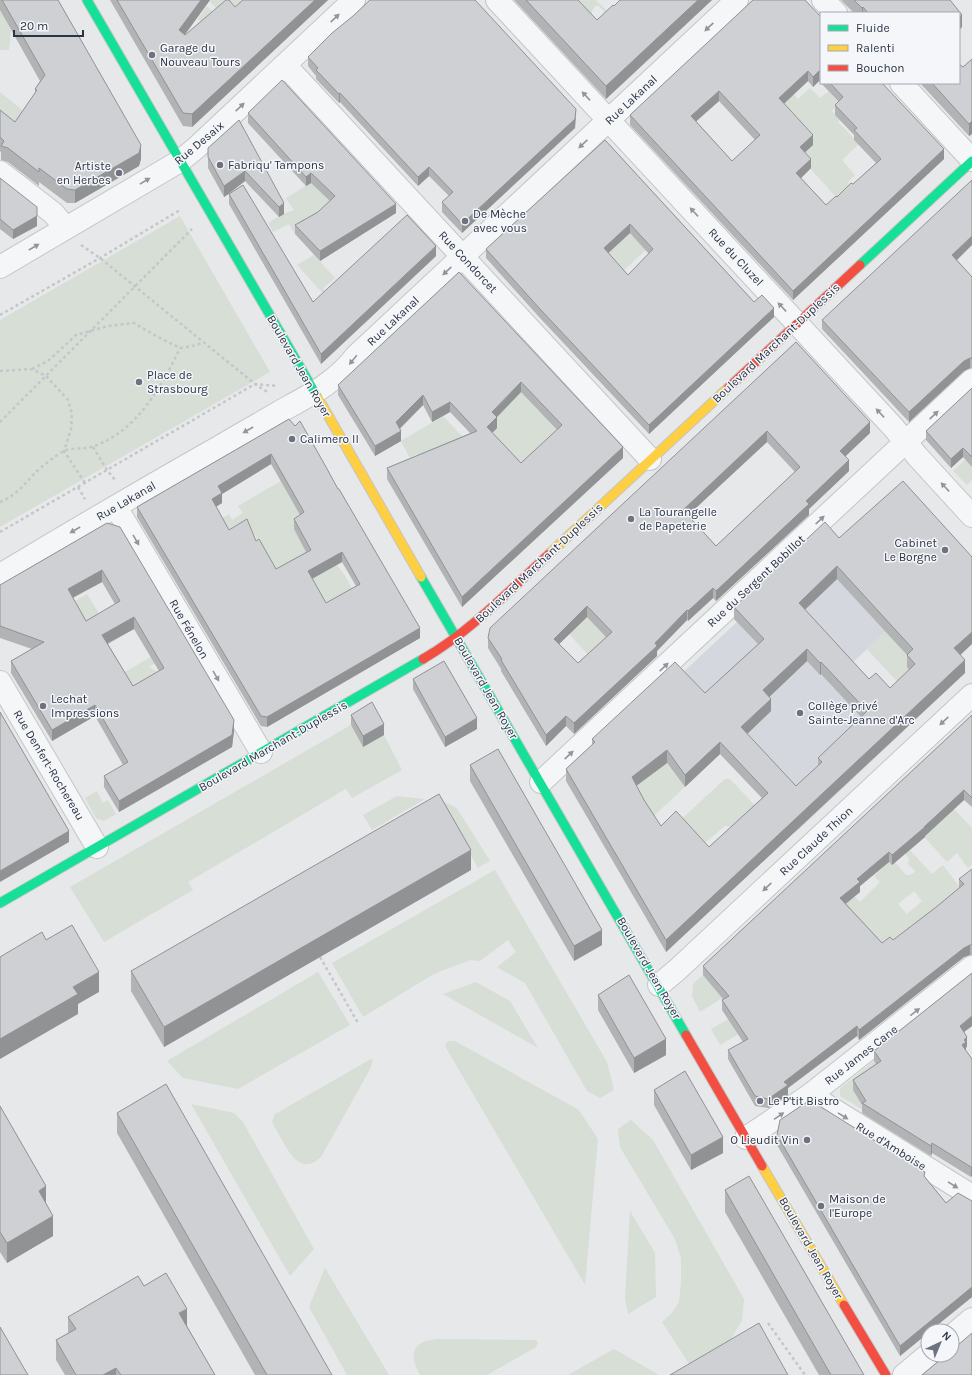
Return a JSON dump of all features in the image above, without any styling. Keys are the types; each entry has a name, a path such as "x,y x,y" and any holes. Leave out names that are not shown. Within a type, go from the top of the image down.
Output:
{"street":[{"name":"Boulevard Jean Royer","path":"87,0 659,985 746,1138 886,1375"},
{"name":"Rue Desaix","path":"0,267 72,236 180,161 196,148 354,0"},
{"name":"Rue du Cluzel","path":"497,0 893,427 918,458 972,516"},
{"name":"Rue Lakanal","path":"0,575 118,497 282,411 315,393 333,380 348,367 356,356 737,0"},
{"path":"823,0 835,12"},
{"name":"Rue Condorcet","path":"285,65 650,459"},
{"path":"902,84 972,161"},
{"name":"Boulevard Marchant-Duplessis","path":"0,903 435,652 477,621 972,161"},
{"path":"0,172 53,214 72,236"},
{"name":"Rue du Sergent Bobillot","path":"541,782 972,380"},
{"name":"Rue Fénelon","path":"118,497 261,752"},
{"name":"Rue Denfert-Rochereau","path":"0,682 97,847"},
{"name":"Rue Claude Thion","path":"659,985 799,857 972,695"},
{"name":"Rue James Cane","path":"746,1138 810,1095 972,967"},
{"name":"Rue d'Amboise","path":"810,1095 972,1196"},
{"path":"960,1329 972,1319"},
{"path":"904,1375 920,1362"}],"path":[{"path":"0,315 180,210"},
{"path":"0,422 192,229"},
{"path":"72,236 255,384 274,397"},
{"path":"32,370 48,361 76,335 108,326 134,323 180,348 197,345 203,342"},
{"path":"0,502 15,494 35,473 64,451 93,447 110,439 125,429 142,410 171,366 180,348"},
{"path":"0,371 32,370 46,376 68,400 72,414 71,429 64,451"},
{"path":"0,532 255,384 282,387"},
{"path":"93,447 107,470 118,497"},
{"path":"64,451 85,483"},
{"path":"320,957 358,1023"},
{"path":"768,1323 805,1375"}],"shaded area":[{"path":"211,0 258,0 220,43 198,19 207,6 214,13 217,9 210,2"},
{"path":"579,0 596,0 613,17 611,19 599,6 595,6 592,11 592,15"},
{"path":"0,2 20,5 3,15 11,31 9,50 0,50"},
{"path":"767,65 798,99 810,88 820,98 829,91 839,103 832,111 840,120 838,122 859,144 842,160 855,175 837,198 800,157 813,145 796,132"},
{"path":"0,92 28,115 18,131 0,124"},
{"path":"312,182 347,194 295,234 289,224 273,232 268,223 283,214 294,210 286,198"},
{"name":"Place de Strasbourg","path":"180,216 270,372 0,527 0,320"},
{"path":"630,233 646,250 613,280 597,263"},
{"path":"314,255 335,278 323,288 326,292 327,298 297,265"},
{"path":"519,390 562,436 521,474 490,435 492,423"},
{"path":"443,416 469,444 421,460 417,454 410,458 401,441"},
{"path":"972,453 972,480 967,485 953,471"},
{"path":"281,481 294,505 344,574 356,596 326,613 269,584 262,547 252,531 243,539 213,524 229,514 232,520 243,513 238,506"},
{"path":"828,537 886,631 848,667 905,730 795,833 663,691"},
{"path":"87,594 104,622 86,632 70,604"},
{"path":"587,616 618,648 593,660 569,634"},
{"path":"886,631 913,661 915,676 903,688 867,649"},
{"path":"151,657 155,663 149,667 161,674 157,705 114,678"},
{"path":"351,725 363,747 384,735 402,770 352,798 346,789 188,882 193,890 104,942 70,887"},
{"path":"666,763 685,787 648,821 631,790 644,768 649,776"},
{"path":"725,779 730,779 761,812 731,827 725,826 702,845 676,824"},
{"path":"97,791 103,803 108,800 116,814 104,821 96,818 85,798"},
{"path":"397,796 425,799 372,830 363,815"},
{"path":"441,801 454,806 458,810 490,861 478,868"},
{"path":"954,809 972,828 972,865 968,868 957,853 947,862 919,831"},
{"path":"904,844 932,874 943,865 964,893 884,952 838,905 854,896 860,902 880,882 874,876 889,862 892,865 895,862 906,875 913,873 915,871 908,864 909,859 901,847","holes":["914,891 922,901 907,914 898,904"]},
{"path":"495,870 607,1062 614,1090 600,1098 587,1091 525,983 497,967 516,952 508,940 480,961 470,960 434,974 363,1017 332,963"},
{"path":"318,972 350,1025 238,1089 183,1078 167,1061"},
{"path":"703,975 724,997 700,1012 692,996 693,984"},
{"path":"476,982 510,1001 538,1048 443,994"},
{"path":"732,1017 742,1032 720,1045 711,1029"},
{"path":"448,1041 455,1041 579,1110 598,1139 585,1285 445,1046"},
{"path":"371,1059 373,1061 369,1071 321,1157 309,1164 299,1162 290,1153 272,1122 275,1114"},
{"path":"874,1061 881,1071 865,1111 840,1096 840,1088"},
{"path":"191,1104 234,1113 243,1122 314,1249 290,1276"},
{"path":"631,1120 653,1140 744,1299 742,1320 730,1341 693,1370 662,1322 671,1314 679,1302 681,1258 675,1239 620,1147 618,1129"},
{"path":"630,1211 655,1253 656,1297 628,1314 625,1298"},
{"path":"325,1268 389,1375 347,1375 309,1307"},
{"path":"429,1340 536,1340 538,1343 536,1347 487,1375 420,1375 414,1361 415,1350 418,1346"},
{"path":"614,1349 659,1375 568,1375"}],"building":[{"path":"2,0 58,0 141,145 139,153 75,190 67,189 39,168 39,172 8,148 1,146 4,141 0,137 0,110 15,122 37,90 35,89 45,75"},
{"path":"117,0 201,0 179,30 185,35 226,0 229,0 235,7 243,0 315,0 192,114 183,113"},
{"path":"370,0 475,0 576,109 575,119 462,224 442,202 453,192 429,167 418,177 340,93 339,94 316,70 318,68 308,57 332,33"},
{"path":"526,0 578,0 597,20 620,0 698,0 606,86"},
{"path":"753,0 805,0 820,16 820,72 819,71 813,77 808,71 779,98 813,135 800,147 811,159 796,173 826,205 836,196 837,197 851,183 853,184 881,159 854,130 857,128 835,105 843,97 831,84 883,84 944,149 793,291 630,115","holes":["719,91 760,135 732,161 691,116"]},
{"path":"854,0 950,0 960,12 867,12 863,7 862,8"},
{"path":"972,59 972,121 969,124 933,84 960,84 960,65 963,67"},
{"path":"282,80 396,204 320,251 295,225 318,212 335,196 311,173 306,177 248,113"},
{"path":"239,120 284,203 279,207 245,171 224,186 208,157 208,148"},
{"path":"605,140 754,302 762,295 774,308 649,425 486,249","holes":["630,224 653,249 628,275 604,248"]},
{"path":"0,178 37,207 37,216 13,230 0,219"},
{"path":"972,180 972,236 952,255 972,277 972,358 964,361 909,412 822,320"},
{"path":"243,185 313,302 407,215 436,246 321,354 229,194"},
{"path":"459,272 623,447 462,597 387,468 477,431 450,402 432,412 423,395 396,422 401,431 375,446 338,385","holes":["521,382 562,425 521,463 487,427 497,417 492,412"]},
{"path":"796,342 870,422 840,451 849,460 806,501 809,504 716,591 713,588 688,611 687,610 655,643 657,646 574,723 566,716 546,735 501,660 502,659 488,638 490,628","holes":["767,431 800,467 716,546 683,510","587,606 612,632 578,663 554,639"]},
{"path":"972,388 972,457 963,448 951,459 926,431"},
{"path":"289,419 295,426 300,421 338,489 420,628 267,717 261,716 137,507","holes":["271,454 304,512 294,519 311,550 276,569 259,539 256,541 247,519 229,530 212,499 222,493 218,486","342,552 360,584 326,603 308,571"]},
{"path":"903,481 972,557 972,632 954,648 965,660 666,940 566,769 595,742 592,739 675,662 705,693 764,639 734,607 825,522 839,538","holes":["837,566 913,649 907,655 915,664 890,688 876,673 869,679 799,603","807,649 867,711 818,758 822,762 796,786 741,727 771,699 763,690","720,742 768,793 709,847 676,811 661,826 644,800 632,777 667,750 685,775"]},
{"path":"107,523 120,527 234,720 232,735 119,801 104,776 128,762 95,705 52,730 11,661 44,642 0,626 0,585","holes":["102,570 120,601 86,621 68,589","134,617 164,668 133,686 102,635"]},
{"path":"444,661 477,718 445,737 413,679"},
{"path":"372,702 384,724 363,736 351,715"},
{"path":"0,712 69,831 0,871"},
{"path":"972,715 972,798 964,790 925,827 892,855 889,852 857,879 860,882 840,898 882,943 890,937 893,940 935,908 964,884 959,879 972,869 972,945 964,948 859,1030 857,1026 784,1082 788,1085 768,1099 755,1096 728,1050 748,1039 722,1000 729,996 703,966"},
{"path":"498,749 602,930 574,946 470,765"},
{"path":"439,794 471,850 164,1027 131,971"},
{"path":"72,925 99,972 73,987 78,994 0,1039 0,957 42,932 46,940"},
{"path":"972,973 972,1016 960,1026 967,1037 964,1040 966,1042 962,1045 972,1059 971,1167 932,1143 931,1146 862,1103 866,1101 853,1080 881,1061 874,1051"},
{"path":"629,975 666,1039 634,1058 598,995"},
{"path":"685,1071 723,1137 691,1155 654,1090"},
{"path":"166,1084 332,1375 267,1375 117,1113"},
{"path":"810,1100 925,1172 924,1176 946,1203 958,1193 972,1201 972,1287 928,1323 920,1323 920,1330 900,1346 777,1135 780,1120"},
{"path":"0,1106 46,1186 39,1191 53,1216 7,1243 0,1232"},
{"path":"749,1176 864,1375 831,1375 725,1190"},
{"path":"166,1273 187,1309 179,1313 215,1375 121,1375 116,1368 103,1375 76,1375 56,1340 76,1329 68,1317 138,1276 144,1286"},
{"path":"759,1323 788,1375 670,1375"},
{"path":"0,1327 28,1375 0,1375"},
{"path":"972,1333 972,1375 922,1375 936,1363 960,1363 960,1343"}],"traffic: fast":[{"path":"87,0 318,398"},
{"path":"860,265 972,161"},
{"path":"421,577 686,1035"},
{"path":"0,903 423,659"}],"traffic: slow":[{"path":"549,554 728,388"},
{"path":"318,398 421,577"},
{"path":"762,1166 844,1305"}],"traffic: jam":[{"path":"728,388 860,265"},
{"path":"423,659 441,648 473,623 549,554"},
{"path":"686,1035 762,1166"},
{"path":"844,1305 886,1375"}],"place":[{"name":"Garage du Nouveau Tours","path":"152,55"},
{"name":"Fabriqu' Tampons","path":"220,165"},
{"name":"Artiste en Herbes","path":"119,173"},
{"name":"De Mèche avec vous","path":"465,221"},
{"name":"Place de Strasbourg","path":"139,382"},
{"name":"Calimero II","path":"292,439"},
{"name":"La Tourangelle de Papeterie","path":"631,519"},
{"name":"Cabinet Le Borgne","path":"945,550"},
{"name":"Lechat Impressions","path":"43,706"},
{"name":"Collège privé Sainte-Jeanne d'Arc","path":"800,713"},
{"name":"Le P'tit Bistro","path":"760,1101"},
{"name":"O Lieudit Vin","path":"807,1140"},
{"name":"Maison de l'Europe","path":"821,1206"}]}
